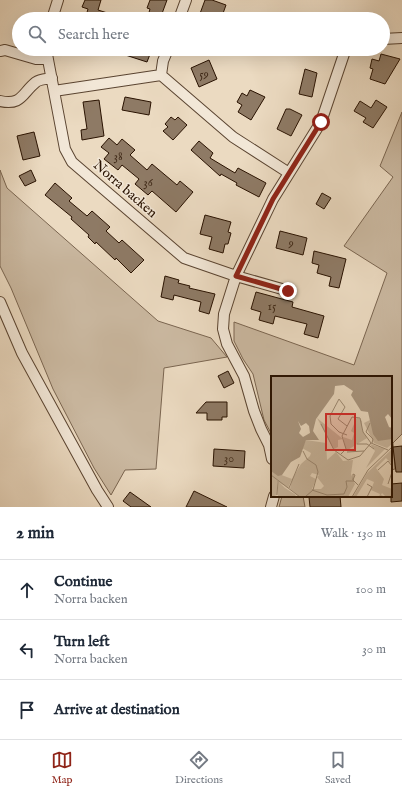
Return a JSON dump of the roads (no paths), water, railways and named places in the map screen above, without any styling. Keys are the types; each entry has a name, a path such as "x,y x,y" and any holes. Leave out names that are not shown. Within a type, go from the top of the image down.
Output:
{"street":[{"path":"54,12 58,0"},
{"path":"182,12 186,0"},
{"path":"390,39 402,38"},
{"name":"Norra backen","path":"0,51 5,50 12,52"},
{"name":"Norra backen","path":"26,56 36,59 43,56"},
{"name":"Norra backen","path":"47,56 65,149 72,162 184,258 236,276 288,291"},
{"path":"161,75 165,56"},
{"path":"271,454 269,445 254,411 244,376 227,344 223,329 224,314 236,276 273,199 321,122 343,56"},
{"path":"54,91 161,75 233,137 289,173"},
{"path":"0,101 9,103 21,98 38,80 52,78"},
{"path":"0,302 22,353 97,490 108,507"},
{"path":"271,507 274,497"}]}
